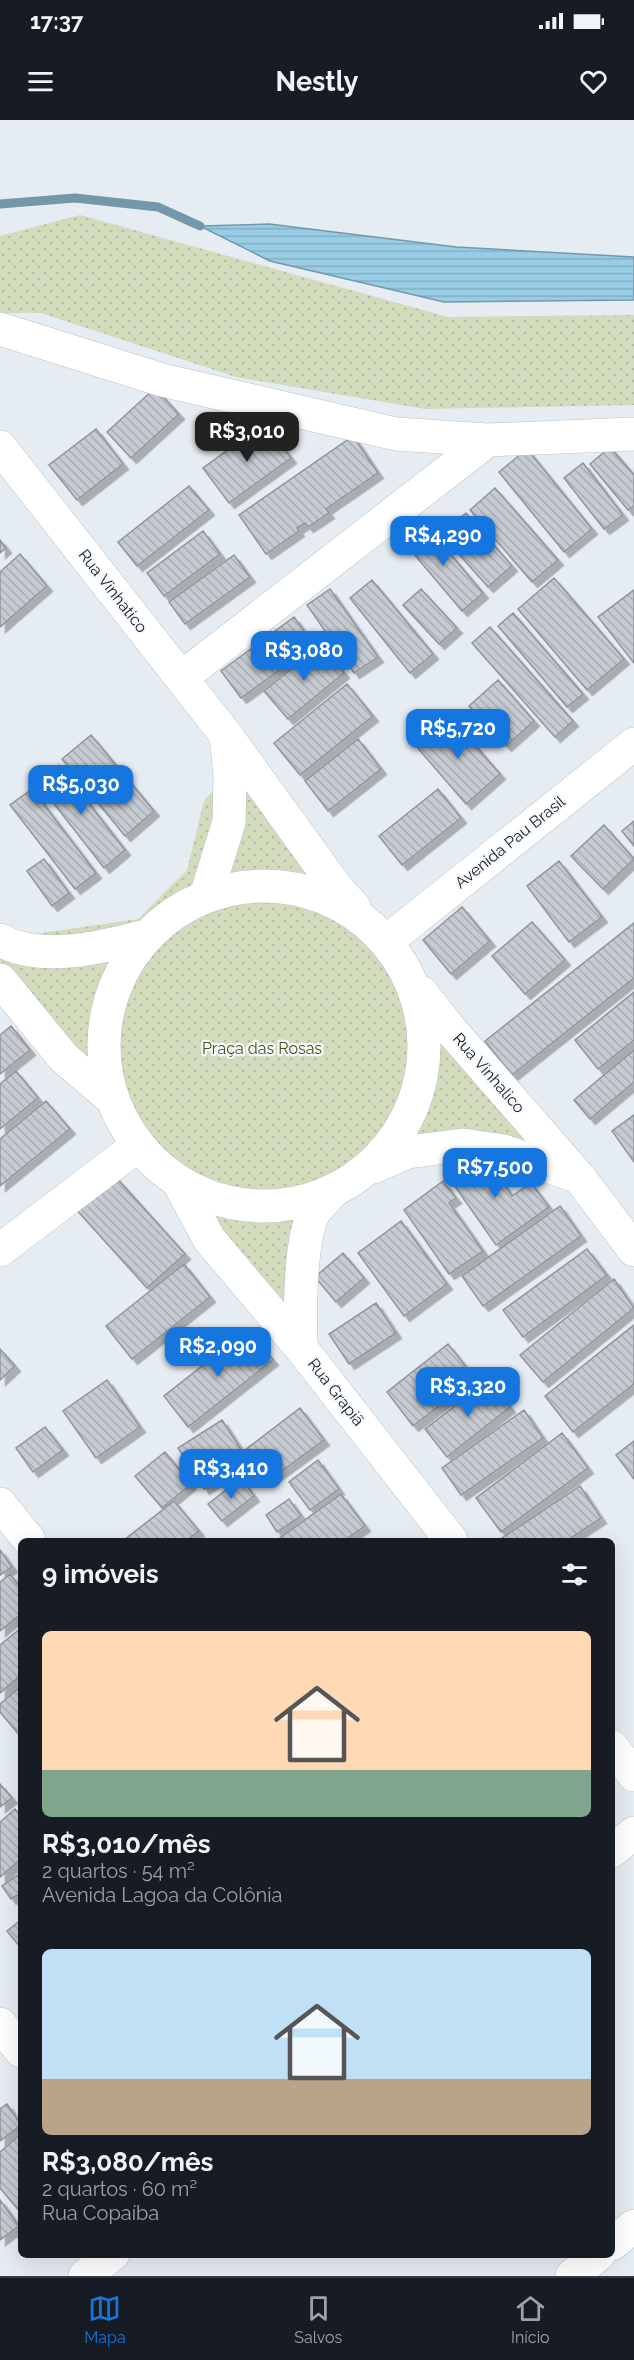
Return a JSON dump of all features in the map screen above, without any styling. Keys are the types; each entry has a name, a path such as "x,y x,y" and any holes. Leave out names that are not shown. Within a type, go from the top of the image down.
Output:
{"street":[{"path":"0,329 162,380 340,423 396,434 488,440 634,434"},
{"path":"181,678 488,440"},
{"name":"Rua Vinhatico","path":"0,447 226,735"},
{"path":"206,896 229,822 230,777 226,735"},
{"path":"226,735 336,887 376,930 412,980 426,1030 425,1083 402,1130 368,1169"},
{"name":"Avenida Pau Brasil","path":"376,930 634,744"},
{"path":"334,1190 257,1206 242,1206 180,1185 137,1146 111,1098 103,1056 108,1006 121,972 146,936 174,913 206,896 258,886 289,887 329,898 376,930"},
{"path":"0,940 47,951 93,950 146,936"},
{"path":"0,980 64,1058 111,1098"},
{"name":"Rua Vinhalico","path":"412,980 450,1029 579,1177 634,1250"},
{"path":"301,1348 301,1279 306,1245 315,1212 334,1190 368,1169 408,1152 463,1145 503,1151 579,1177"},
{"path":"0,1250 137,1146"},
{"name":"Rua Grapiã","path":"180,1185 209,1239 301,1348 449,1538"},
{"path":"0,1504 27,1538"},
{"path":"615,1751 634,1775"},
{"path":"615,1849 634,1833"},
{"path":"0,2024 18,2047"},
{"path":"615,2242 634,2226"},
{"path":"85,2276 108,2258"},
{"path":"572,2276 594,2258"}],"green space":[{"path":"80,215 448,317 634,315 634,405 425,409 236,377 41,313 0,313 0,236"},
{"name":"Praça das Rosas","path":"238,762 557,1156 481,1152 398,1161 338,1196 287,1326 0,964 0,950 21,936 138,919 187,870 204,801"}],"water":[{"path":"269,224 456,247 634,257 634,300 444,302 270,261 200,226"}],"building":[{"path":"155,388 179,414 131,458 107,432"},
{"path":"265,423 291,458 229,503 203,468"},
{"path":"96,429 123,464 77,500 49,465"},
{"path":"353,436 378,473 326,509 329,513 308,527 305,523 297,528 299,531 266,554 239,515"},
{"path":"610,447 634,475 634,506 628,510 590,464"},
{"path":"527,449 592,529 564,552 499,472"},
{"path":"583,463 623,515 604,529 564,478"},
{"path":"189,486 209,510 137,566 118,542"},
{"path":"495,488 558,560 532,582 470,510"},
{"path":"466,513 512,566 488,587 441,534"},
{"path":"425,524 483,593 462,611 403,541"},
{"path":"203,531 220,554 164,596 147,573"},
{"path":"0,540 6,548 0,553"},
{"path":"20,554 47,586 0,627 0,572"},
{"path":"234,555 250,577 185,624 169,602"},
{"path":"554,578 624,659 587,690 518,609"},
{"path":"372,580 433,654 410,673 350,598"},
{"path":"330,589 378,657 354,673 307,605"},
{"path":"421,589 457,628 439,644 403,605"},
{"path":"634,590 634,663 598,617"},
{"path":"513,613 583,694 567,707 498,626"},
{"path":"294,617 314,645 241,698 221,671"},
{"path":"490,627 573,721 555,737 472,643"},
{"path":"321,645 344,673 288,719 264,691"},
{"path":"498,680 534,721 506,746 469,706"},
{"path":"347,684 373,716 300,775 274,743"},
{"path":"450,716 500,774 466,804 416,746"},
{"path":"91,735 154,811 125,836 62,759"},
{"path":"358,739 381,769 328,811 305,781"},
{"path":"59,765 125,850 104,868 37,782"},
{"path":"32,789 96,873 75,889 10,805"},
{"path":"438,789 461,818 402,865 379,836"},
{"path":"634,821 634,846 622,831"},
{"path":"604,825 634,859 603,889 571,856"},
{"path":"44,859 69,893 52,906 27,871"},
{"path":"559,861 602,917 569,942 527,886"},
{"path":"462,907 490,941 451,974 423,940"},
{"path":"532,922 565,960 525,994 492,956"},
{"path":"634,923 634,978 512,1075 485,1041"},
{"path":"634,992 634,1040 598,1069 575,1040"},
{"path":"11,1026 30,1050 0,1074 0,1035"},
{"path":"634,1050 634,1082 590,1119 574,1100"},
{"path":"16,1071 38,1098 0,1129 0,1084"},
{"path":"46,1101 70,1129 0,1186 0,1139"},
{"path":"634,1115 634,1162 612,1131"},
{"path":"481,1152 512,1196 531,1183 549,1207 496,1245 447,1175"},
{"path":"113,1174 185,1254 147,1288 75,1208"},
{"path":"443,1181 456,1198 449,1203 483,1251 449,1274 404,1210"},
{"path":"560,1206 581,1236 483,1306 462,1276"},
{"path":"401,1221 447,1284 404,1316 358,1253"},
{"path":"587,1249 607,1275 523,1337 503,1310"},
{"path":"343,1253 364,1278 336,1302 315,1277"},
{"path":"184,1264 210,1297 132,1359 106,1326"},
{"path":"614,1279 634,1308 543,1382 520,1355"},
{"path":"376,1303 396,1333 349,1364 329,1334"},
{"path":"634,1325 634,1384 573,1432 545,1396"},
{"path":"248,1330 273,1360 188,1427 164,1396"},
{"path":"448,1344 475,1378 413,1426 387,1392"},
{"path":"0,1349 15,1366 0,1380"},
{"path":"107,1380 140,1427 96,1458 63,1411"},
{"path":"489,1380 510,1407 447,1457 425,1429"},
{"path":"300,1408 324,1440 268,1481 245,1450"},
{"path":"524,1410 543,1438 461,1495 442,1468"},
{"path":"222,1420 248,1460 204,1489 178,1448"},
{"path":"45,1427 63,1450 33,1472 16,1448"},
{"path":"562,1433 588,1468 501,1532 476,1498"},
{"path":"634,1441 634,1479 616,1455"},
{"path":"165,1452 191,1484 162,1508 135,1476"},
{"path":"318,1460 339,1489 310,1510 289,1482"},
{"path":"241,1478 254,1496 222,1521 208,1504"},
{"path":"580,1486 601,1518 571,1538 502,1538"},
{"path":"341,1494 365,1526 348,1538 280,1538"},
{"path":"289,1499 301,1516 277,1532 266,1515"},
{"path":"174,1501 199,1531 190,1538 127,1538"},
{"path":"0,1550 12,1567 0,1575"},
{"path":"10,1574 18,1584 18,1616 0,1631 0,1582"},
{"path":"18,1630 18,1678 0,1693 0,1645"},
{"path":"18,1689 18,1734 0,1712 0,1704"},
{"path":"0,1784 12,1798 0,1807"},
{"path":"15,1809 18,1813 18,1862 0,1877 0,1822"},
{"path":"18,1875 18,1895 11,1899 2,1886"},
{"path":"18,1922 18,1944 7,1931"},
{"path":"7,2104 18,2120 18,2127 0,2141 0,2109"},
{"path":"18,2137 18,2209 0,2188 0,2152"},
{"path":"0,2200 18,2227 0,2240"}],"waterway":[{"path":"0,204 75,198 158,207 200,226"}]}
